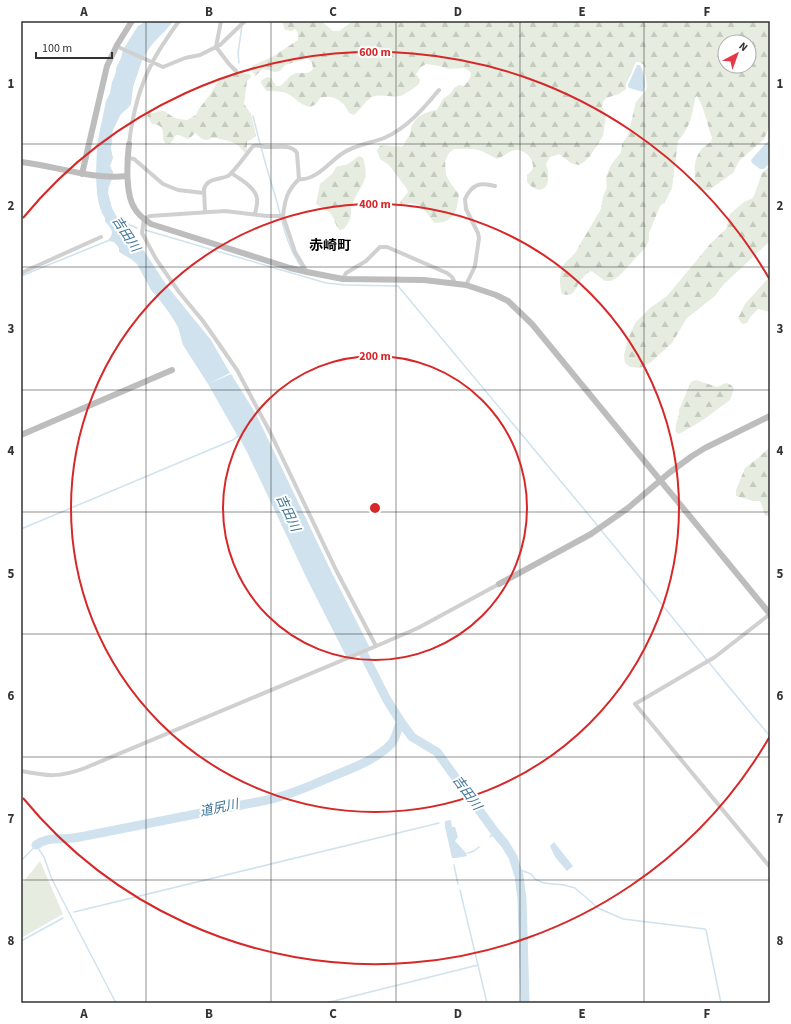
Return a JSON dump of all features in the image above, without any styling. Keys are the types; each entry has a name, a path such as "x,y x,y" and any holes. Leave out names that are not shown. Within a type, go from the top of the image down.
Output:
{"street":[{"path":"82,174 105,73 132,21"},
{"path":"179,21 151,62 143,82 133,120 125,177 132,205 144,219 151,224 163,228 307,272 343,279 424,280 455,283 496,295 508,301 532,324 770,614 715,657 635,704 770,866"},
{"path":"221,21 216,48 236,71"},
{"path":"118,46 163,67 216,48 245,22"},
{"path":"307,272 295,252 280,216 288,192 292,186 299,179 303,179 314,174 344,152 384,138 393,133 420,112 439,90"},
{"path":"205,212 205,186 209,182 228,176 253,146 278,146 295,150 297,152 299,179"},
{"path":"128,158 134,159 164,184 178,190 204,193"},
{"path":"21,162 46,165 92,176 125,177"},
{"path":"231,173 250,186 255,194 257,199 255,214"},
{"path":"466,285 475,266 479,238 466,209 465,199 470,191 479,184 485,183 495,186"},
{"path":"144,219 150,216 225,211 280,216"},
{"path":"144,219 142,233 156,259 179,292 203,322 240,377 270,432 336,570 375,647"},
{"path":"21,272 101,238"},
{"path":"343,279 346,273 366,261 380,247 387,247 447,273 452,277 455,283"},
{"path":"21,435 172,370"},
{"path":"21,771 38,775 55,776 70,774 157,739 418,628 591,534 628,508 680,464 699,452 770,416"}],"green space":[{"path":"282,21 321,21 333,31 339,31 353,21 770,21 770,125 764,139 739,161 733,173 709,190 700,191 697,188 695,162 700,151 711,142 712,137 703,108 696,96 690,122 678,141 672,188 665,202 660,206 649,233 649,240 645,248 619,276 611,281 605,281 590,271 581,280 574,293 566,295 562,294 560,286 563,266 576,251 601,209 603,197 607,187 606,177 611,165 621,152 622,144 628,135 636,102 647,87 644,65 636,62 626,84 626,89 619,94 606,98 603,102 602,107 606,115 603,136 590,156 579,165 571,163 559,154 550,157 546,164 548,173 547,184 542,189 535,189 527,182 527,175 533,169 533,165 530,158 520,150 512,151 497,159 482,151 474,149 454,149 449,153 445,161 446,175 459,194 456,210 451,218 435,223 418,205 401,204 400,202 408,192 407,189 389,165 380,159 377,150 383,145 404,146 410,135 415,120 425,113 437,110 443,99 450,94 454,88 459,85 464,86 470,78 471,73 464,68 448,69 426,64 421,67 416,74 420,80 416,87 399,96 372,97 354,115 349,113 341,102 329,97 320,98 316,104 307,106 286,93 279,91 267,91 262,85 261,81 267,77 271,78 276,86 280,86 290,76 297,73 308,73 313,69 312,63 308,58 285,65 280,71 275,72 263,69 255,76 251,69 252,66 272,57 298,40 298,33 295,29 292,31 285,30"},
{"path":"236,73 250,74 251,77 247,81 244,104 251,114 256,135 247,142 246,153 232,142 216,138 207,140 202,139 195,133 188,139 176,135 170,144 165,143 162,128 152,124 147,116 149,112 154,113 162,111 175,118 187,120 196,115 219,80"},
{"path":"359,156 363,158 366,173 365,179 351,206 350,220 344,229 340,230 330,213 316,204 320,184 333,173 336,167 348,164"},
{"path":"770,166 770,241 723,285 715,296 687,318 672,343 651,362 641,368 630,367 625,363 624,355 627,342 635,323 650,308 667,296 711,243 726,229 730,214 754,196 762,173"},
{"path":"770,276 770,312 758,309 747,323 742,324 738,318 745,304"},
{"path":"696,380 717,387 727,383 734,388 730,400 703,420 679,434 676,432 676,424 679,416 679,410 691,382"},
{"path":"770,447 770,517 764,513 760,501 753,501 736,496 736,490 745,468"},
{"path":"40,861 63,914 21,938 21,885"}],"water":[{"path":"147,21 173,21 154,42 144,58 124,48 138,26"},
{"path":"123,49 143,58 133,87 131,104 121,114 113,130 111,149 113,158 110,166 113,175 96,175 97,145 106,101 110,93 116,68 121,58"},
{"path":"637,65 640,65 644,75 645,86 643,92 629,88 628,85"},
{"path":"769,141 770,163 764,169 760,169 752,163 751,160"},
{"path":"96,177 112,179 108,193 112,208 121,225 135,237 167,286 211,340 230,373 208,384 183,345 178,327 170,314 151,290 137,264 119,252 119,248 114,242 108,240 112,235 112,232 105,221 99,204"},
{"path":"231,374 256,414 331,571 370,648 347,658 308,581 247,452 239,437 237,438 237,435 208,384"},
{"path":"451,820 452,827 455,827 458,837 455,841 466,853 469,852 466,854 467,856 452,858 445,827 445,821"},
{"path":"554,842 573,866 567,871 555,857 550,846"}],"waterway":[{"path":"239,63 238,54 242,25"},
{"path":"253,116 286,236 293,253 302,268"},
{"path":"118,220 137,228"},
{"path":"145,230 326,283 345,285 398,286 598,526"},
{"path":"21,276 110,240"},
{"path":"21,529 233,440 238,436"},
{"path":"600,529 770,736"},
{"name":"吉田川","path":"358,643 387,700 401,722 412,737 437,752 513,857 519,876 522,899 525,1003"},
{"name":"道尻川","path":"36,845 49,839 68,839 79,837 286,795 352,768 377,755 393,742 401,722"},
{"path":"74,912 439,823"},
{"name":"吉田川","path":"490,837 495,832"},
{"path":"21,861 36,845 44,857 51,877 116,1003"},
{"path":"468,853 479,847"},
{"path":"454,865 458,884"},
{"path":"518,869 531,874 535,879 544,883 564,885 575,888 598,908 623,919 705,929 721,1003"},
{"path":"460,890 487,1003"},
{"path":"21,941 63,918"},
{"path":"326,1003 478,965"}],"district":[{"name":"赤崎町","path":"330,246"}]}
